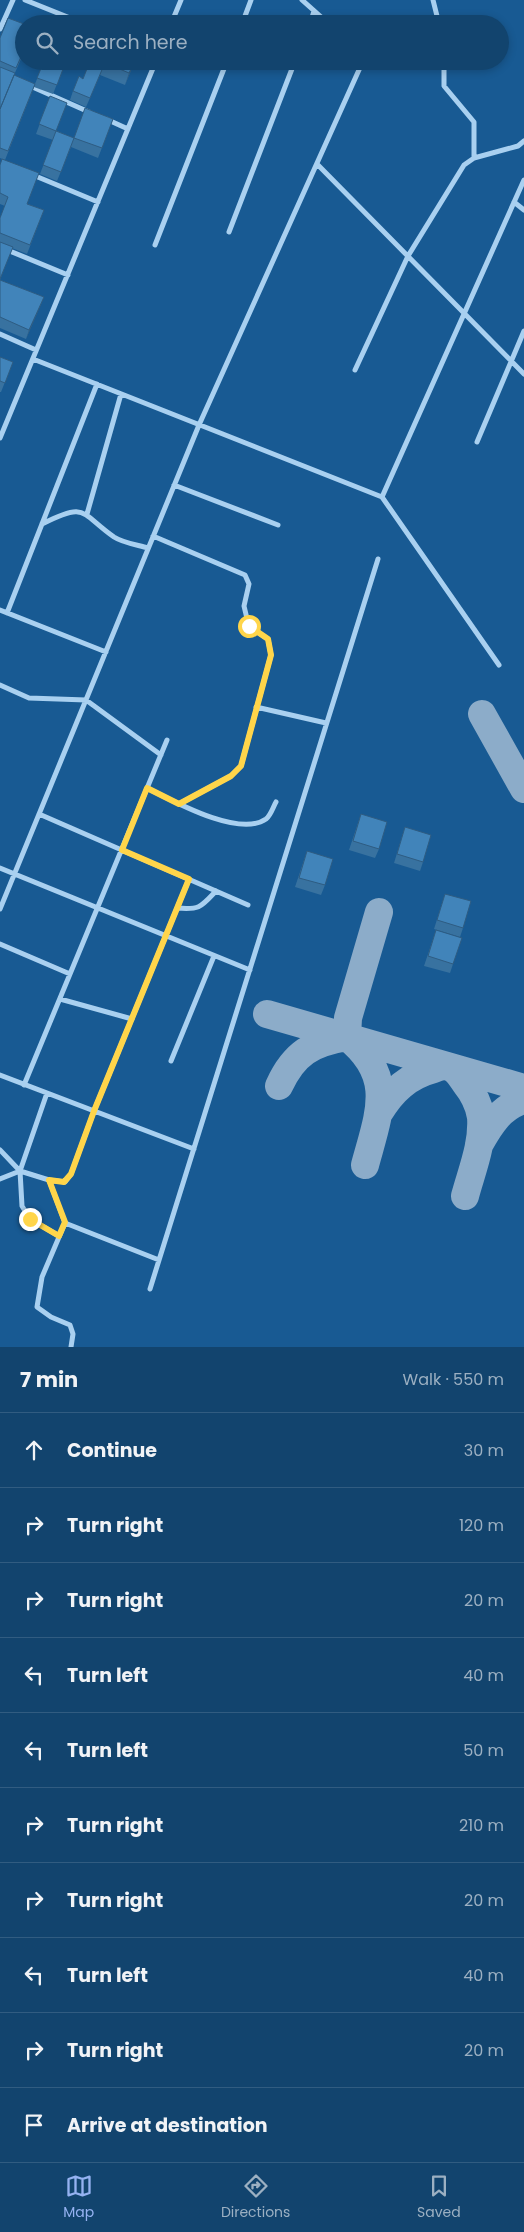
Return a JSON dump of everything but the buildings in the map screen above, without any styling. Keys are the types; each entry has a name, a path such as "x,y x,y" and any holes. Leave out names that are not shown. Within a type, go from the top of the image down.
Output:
{"street":[{"path":"0,29 13,0"},
{"path":"25,0 62,15"},
{"path":"175,15 181,0"},
{"path":"245,15 251,0"},
{"path":"302,0 319,15"},
{"path":"433,0 437,15"},
{"path":"313,15 314,11"},
{"path":"0,438 3,425 33,359 152,70"},
{"path":"155,245 223,70"},
{"path":"229,232 292,70"},
{"path":"0,909 199,425 359,70"},
{"path":"444,70 444,86 474,122 474,158"},
{"path":"18,81 91,113"},
{"path":"100,117 128,129"},
{"path":"355,370 408,256 464,165 474,158 518,146 524,141"},
{"path":"317,164 524,374"},
{"path":"27,173 98,202"},
{"path":"382,497 524,180"},
{"path":"514,202 524,210"},
{"path":"0,247 68,275"},
{"path":"477,442 524,331"},
{"path":"0,334 36,350"},
{"path":"33,359 382,497 499,665"},
{"path":"8,613 97,384"},
{"path":"86,514 121,394"},
{"path":"174,485 278,525"},
{"path":"42,524 66,512 86,514 116,538 148,548"},
{"path":"154,536 245,575 249,584 244,606 249,626 268,639 271,655 241,766 231,776 179,804"},
{"path":"150,1289 378,559"},
{"path":"0,610 106,652"},
{"path":"0,685 29,698 86,700 161,755"},
{"path":"256,707 326,723"},
{"path":"24,1084 168,740"},
{"path":"147,788 198,813 237,824 260,822 269,817 276,802"},
{"path":"39,814 248,905"},
{"path":"0,868 250,970"},
{"path":"0,1150 20,1171 49,1180 64,1182 71,1174 94,1111 189,879"},
{"path":"177,908 194,910 201,907 216,891"},
{"path":"0,944 70,974"},
{"path":"171,1061 214,956"},
{"path":"60,999 132,1019"},
{"path":"0,1075 194,1149"},
{"path":"47,1093 20,1171 22,1206 30,1219 59,1236"},
{"path":"0,1180 20,1171"},
{"path":"49,1180 65,1222 42,1277 37,1307 51,1317 70,1325 73,1334 71,1347"},
{"path":"65,1222 159,1260"}],"taxiway":[{"path":"482,714 524,789"},
{"path":"347,1037 348,1018 379,912"},
{"path":"267,1014 524,1088"},
{"path":"279,1086 291,1065 306,1051 314,1046 347,1037 362,1052 372,1066 378,1081 380,1096 378,1112 365,1165"},
{"path":"379,1113 395,1091 416,1076 444,1066 456,1071 473,1095 481,1117 479,1147 465,1196"},
{"path":"479,1145 497,1118 509,1107 524,1100"}],"route":[{"path":"30,1219 59,1236 65,1222 49,1180 64,1182 71,1174 94,1111 189,879 122,850 147,788 179,804 231,776 241,766 271,655 268,639 249,626"}]}
